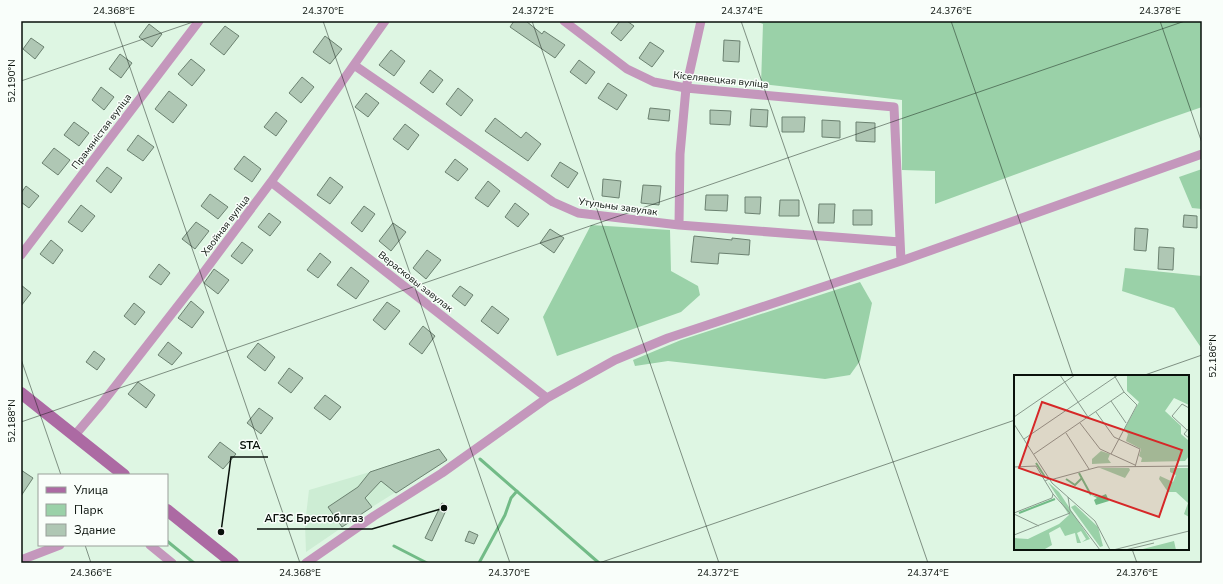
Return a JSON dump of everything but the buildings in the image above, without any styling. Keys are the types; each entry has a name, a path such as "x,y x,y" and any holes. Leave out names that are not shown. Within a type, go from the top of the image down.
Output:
{"main road":[{"path":"21,393 123,474"},
{"path":"168,511 233,563"}],"street":[{"name":"Прамяністая вуліца","path":"21,255 199,21"},
{"name":"Хвойная вуліца","path":"75,435 103,402 198,280 271,182 385,21"},
{"name":"Кіселявецкая вуліца","path":"564,21 627,69 654,82 686,88 894,107 900,242"},
{"path":"679,224 680,154 686,88 701,21"},
{"name":"Утульны завулак","path":"354,65 553,202 578,213 679,224 900,242"},
{"path":"306,563 374,516 442,473 547,398 615,360 668,338 901,261 1202,154"},
{"name":"Верасковы завулак","path":"271,182 547,398"},
{"path":"900,242 901,261"},
{"path":"21,560 57,546"},
{"path":"151,546 172,563"}],"shaded area":[{"path":"439,449 447,460 372,507 306,552 305,524 309,490"}],"green space":[{"path":"756,21 1202,21 1202,107 935,204 935,171 902,170 902,100 761,84 763,24"},
{"path":"1202,169 1202,209 1192,208 1179,177"},
{"path":"591,225 670,230 671,271 698,286 700,295 681,312 557,356 543,317"},
{"path":"1125,268 1202,276 1202,349 1174,308 1122,291"},
{"path":"860,282 872,303 860,361 850,375 825,379 668,361 635,366 633,360 681,340"}],"waterway":[{"path":"480,459 599,563"},
{"path":"479,563 505,515 511,498 517,491"},
{"path":"168,542 194,563"},
{"path":"394,546 427,563"}],"place":[{"name":"АГЗС Брестоблгаз","path":"444,508"},
{"name":"STA","path":"221,532"}]}
